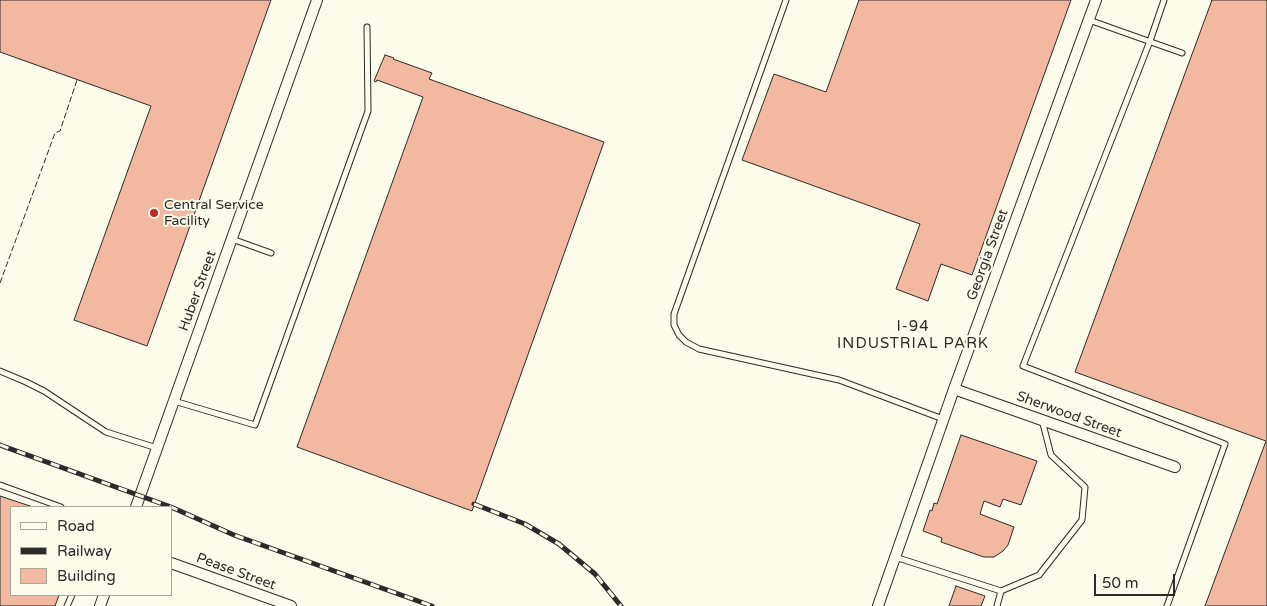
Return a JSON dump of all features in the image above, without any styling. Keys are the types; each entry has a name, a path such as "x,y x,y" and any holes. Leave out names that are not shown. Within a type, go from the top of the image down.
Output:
{"street":[{"name":"Huber Street","path":"136,506 317,0"},
{"name":"Georgia Street","path":"878,606 943,419 1096,0"},
{"name":"Sherwood Street","path":"954,389 1175,468"},
{"name":"Pease Street","path":"172,563 291,606"}],"lane":[{"path":"786,0 674,314 674,325 679,335 686,342 699,349 839,380 943,419"},
{"path":"1164,0 1150,41 1023,366 1225,444 1167,606"},
{"path":"1089,20 1182,53"},
{"path":"174,401 255,425 368,111 367,27"},
{"path":"231,239 271,253"},
{"path":"0,371 44,391 106,432 157,448"},
{"path":"896,557 1001,591 1039,575 1082,520 1085,487 1051,455 1042,420"},
{"path":"0,485 57,506"},
{"path":"997,606 1001,591"}],"building":[{"name":"Central Service Facility","path":"0,0 271,0 147,346 74,320 151,106 0,52"},
{"path":"859,0 1071,0 972,275 941,264 928,301 896,289 920,224 742,160 774,74 826,92"},
{"path":"1212,0 1267,0 1267,606 1205,606 1266,441 1075,372"},
{"path":"385,55 432,73 429,79 604,142 472,511 297,447 423,97 377,80 376,82 374,81"},
{"path":"961,435 1037,461 1021,505 1003,499 1000,507 984,501 980,514 1014,527 1008,545 994,557 984,557 941,542 942,538 923,531 930,510 932,511 934,503 937,504"},
{"path":"0,496 30,506 10,506 10,596 59,596 55,606 0,606"},
{"path":"956,586 985,596 981,606 949,606"}],"railway":[{"path":"0,445 168,506"},
{"path":"474,504 525,524 559,544 595,574 621,606"},
{"path":"172,507 234,535 432,606"}],"fence":[{"path":"0,283 55,133 60,131 77,80"}],"place":[{"name":"Central Service Facility","path":"154,213"}],"district":[{"name":"I-94 INDUSTRIAL PARK","path":"913,336"}]}
